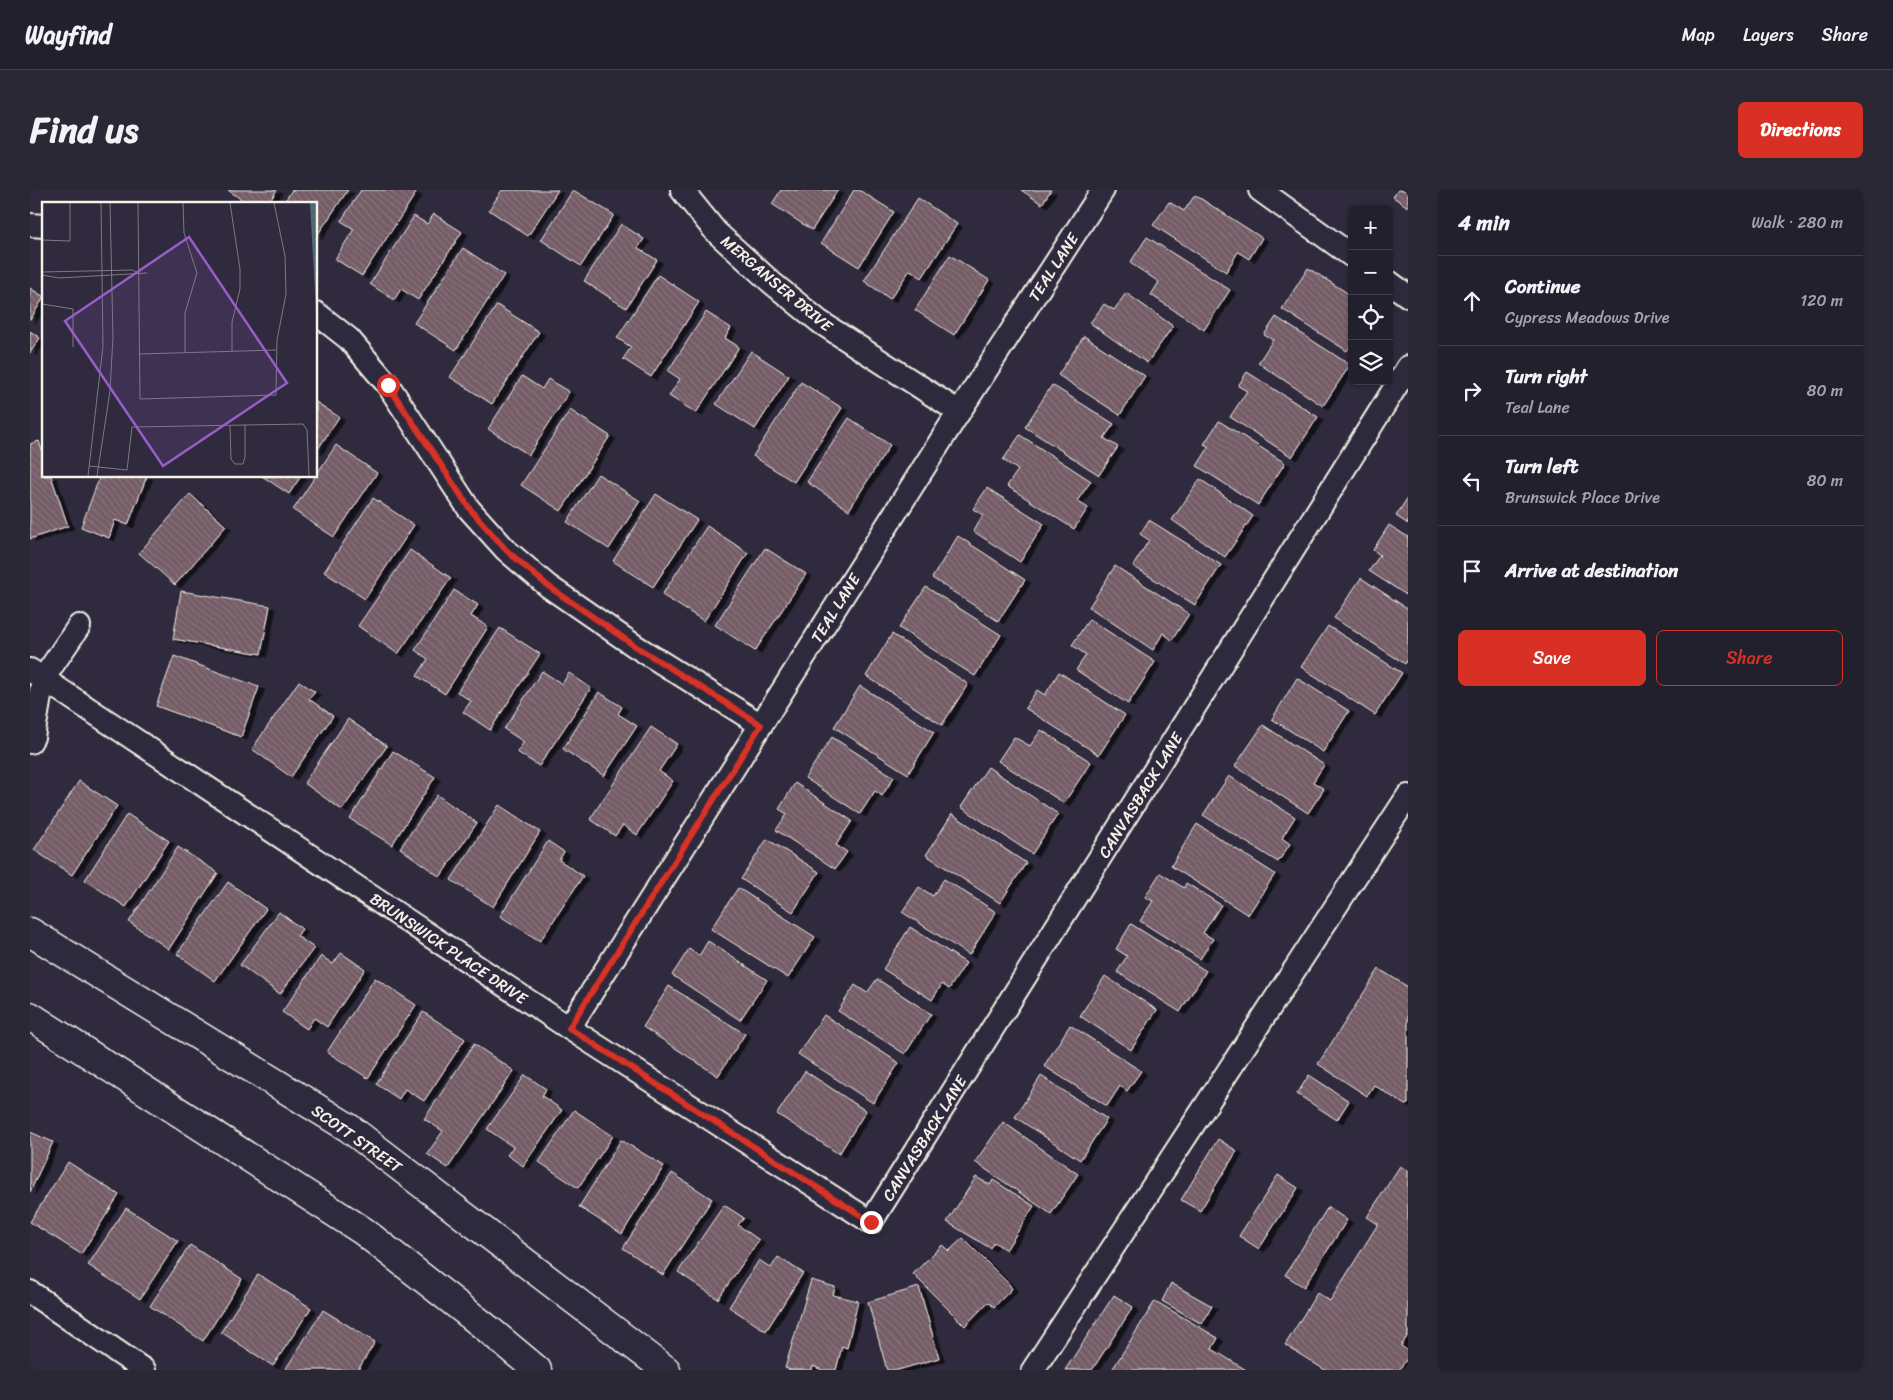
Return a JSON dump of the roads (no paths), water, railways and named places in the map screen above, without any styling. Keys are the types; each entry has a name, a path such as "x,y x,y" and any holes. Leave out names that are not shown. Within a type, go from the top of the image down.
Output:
{"main road":[{"name":"SCOTT STREET","path":"30,932 348,1128 666,1370"},
{"path":"30,1016 362,1231 488,1329 537,1370"}],"street":[{"name":"MERGANSER DRIVE","path":"682,190 716,232 772,283 813,316 959,412"},
{"name":"TEAL LANE","path":"569,1028 959,412 1103,190"},
{"path":"1260,190 1348,253"},
{"path":"1393,285 1408,296"},
{"path":"318,316 349,339 388,385 470,509 506,550 548,586 627,640 761,725"},
{"name":"CANVASBACK LANE","path":"871,1222 1408,367"},
{"path":"30,742 33,737 34,678 79,626"},
{"name":"BRUNSWICK PLACE DRIVE","path":"34,678 569,1028 871,1222"},
{"path":"1034,1370 1408,796"},
{"path":"30,1292 144,1370"}]}
